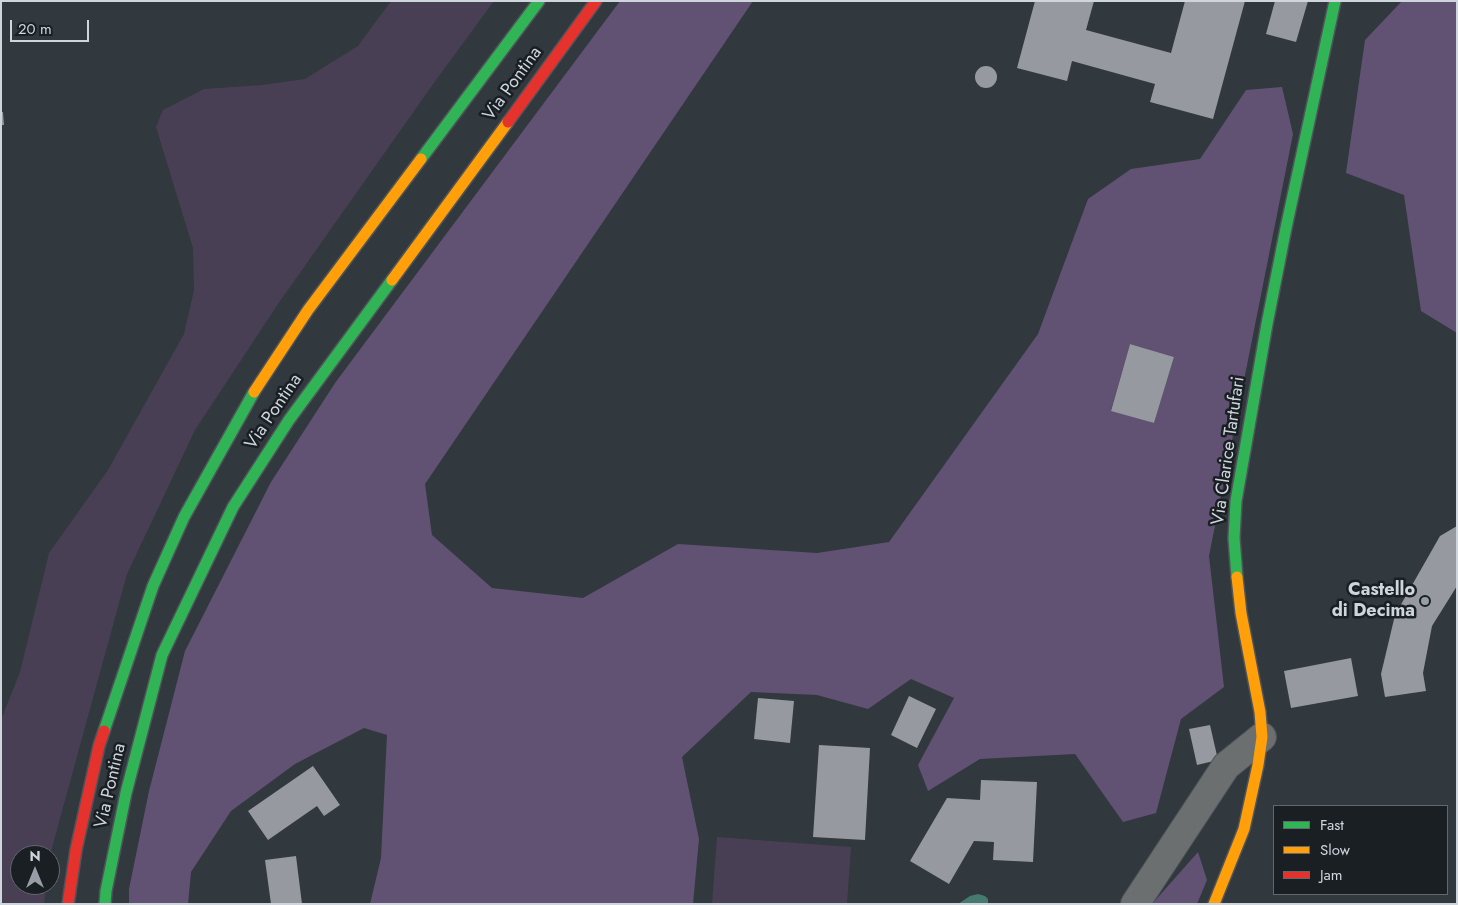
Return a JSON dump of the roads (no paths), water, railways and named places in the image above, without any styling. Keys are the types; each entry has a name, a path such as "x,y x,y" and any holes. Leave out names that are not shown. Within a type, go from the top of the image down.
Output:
{"main road":[{"name":"Via Pontina","path":"68,904 76,850 98,746 153,586 184,517 247,403 308,310 539,1"},
{"name":"Via Pontina","path":"105,904 126,793 162,654 233,507 289,420 596,1"},
{"name":"Via Clarice Tartufari","path":"1214,904 1244,829 1262,737 1255,684 1239,595 1235,558 1234,520 1268,315 1335,1"}],"street":[{"path":"1135,904 1226,766 1262,737"}],"place":[{"name":"Castello di Decima","path":"1425,601"}]}
